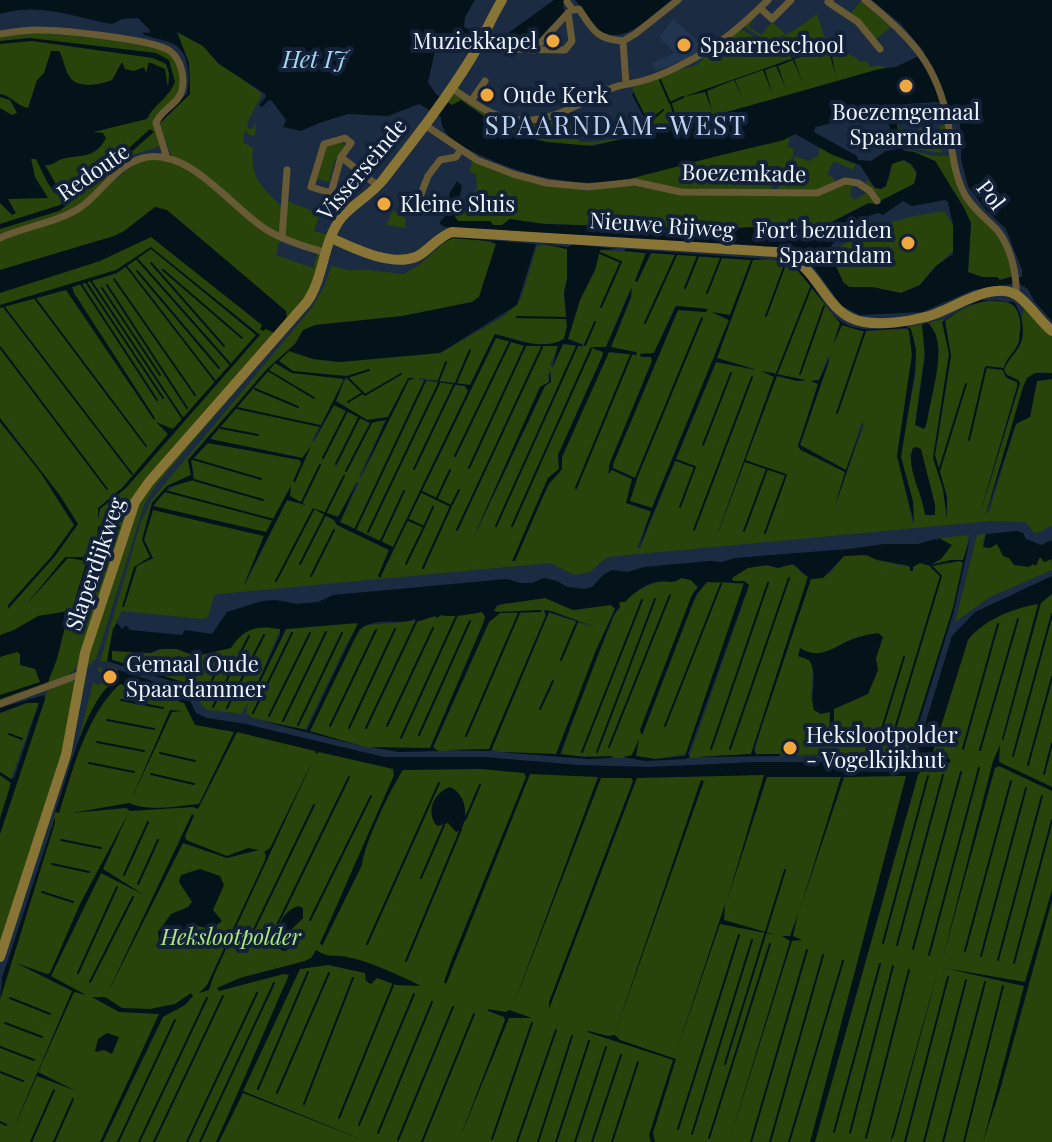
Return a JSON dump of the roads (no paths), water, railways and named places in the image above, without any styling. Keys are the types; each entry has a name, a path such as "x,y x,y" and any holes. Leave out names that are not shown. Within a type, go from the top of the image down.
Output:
{"street":[{"name":"Visserseinde","path":"331,238 343,216 378,186 450,91 502,0"},
{"path":"534,50 571,11 579,9 595,34 609,40 623,41 678,0"},
{"path":"450,91 503,117 514,120 542,119 703,54 768,0"},
{"path":"760,8 772,19 791,0"},
{"name":"Pol","path":"865,0 921,53 938,82 960,182 971,204 1006,245 1016,286"},
{"path":"829,1 858,22 880,49"},
{"path":"502,49 562,51 569,48 572,41 571,11 567,2"},
{"path":"0,34 43,30 140,42 168,50 179,61 182,86 180,96 159,115 156,123 167,158 187,166 256,223 282,238 324,252"},
{"path":"623,41 626,84"},
{"path":"471,101 485,81"},
{"name":"Boezemkade","path":"425,125 477,160 547,183 588,187 635,182 681,192 817,193 845,181 858,183 870,191 877,201"},
{"path":"345,138 351,143 341,157 331,193 311,187 324,144 345,138"},
{"path":"424,212 419,199 428,176 440,160 456,157 461,149"},
{"path":"341,157 378,186"},
{"name":"Redoute","path":"0,238 72,212 91,199 120,170 138,160 167,158"},
{"path":"282,238 287,170"},
{"name":"Nieuwe Rijweg","path":"331,238 373,254 405,260 417,257 443,235 452,232 776,252 801,262 845,315 869,323 926,317 978,295 1002,292 1016,286"},
{"name":"Slaperdijkweg","path":"0,957 66,755 88,644 138,497 307,302 319,280 324,252 331,238"},
{"path":"1016,286 1052,331"},
{"path":"0,704 81,674"}],"water":[{"name":"Het IJ","path":"0,0 475,0 465,17 464,27 500,39 554,0 569,0 563,5 565,11 532,46 436,34 431,44 436,47 428,82 436,94 452,105 461,100 507,133 547,142 592,146 896,67 925,53 901,24 872,0 1052,0 1052,321 1028,289 1018,283 973,290 922,312 860,315 842,306 810,262 791,249 445,227 439,223 449,212 449,194 457,181 462,186 455,217 458,221 490,221 493,225 502,225 510,219 544,224 710,229 824,226 914,184 917,173 904,160 892,164 886,186 875,188 860,165 833,155 795,134 784,140 622,180 572,182 507,166 464,147 452,140 444,130 441,117 419,104 388,116 348,114 301,131 283,127 286,120 272,101 269,100 262,107 259,105 265,94 219,64 203,46 177,32 189,63 190,94 159,124 158,121 187,94 188,67 184,54 175,45 144,35 143,32 149,33 150,30 138,18 122,19 112,24 43,10 0,14","holes":["936,102 956,110 961,131 961,159 968,186 986,210 1006,229 1022,277 1000,280 968,272 971,223 935,161 904,151 893,108","885,111 896,149 886,151 871,161 858,160 857,156 814,132 815,127","903,201 912,206 948,202 953,225 953,254 936,266 920,285 901,293 872,287 849,287 843,282 829,250 832,245 850,230 856,220 878,213 883,215"]},
{"path":"575,0 671,0 645,22 625,33 614,35 594,26"},
{"path":"30,38 156,53 169,60 175,82 147,119 93,132 103,133 106,138 97,150 45,165 64,198 51,187 36,159 31,159 35,177 48,198 8,199 16,213 12,215 0,203 0,108 12,115 17,113 10,100 0,97 0,94 28,108 51,51 59,51 69,76 77,83 95,84 112,80 122,62 125,69 134,71 144,67 146,73 149,62 165,69 168,88 166,64 153,58 32,41 0,44 0,41"},
{"path":"786,40 793,58 828,48 836,76 829,52 815,52 794,59 803,83 793,60 778,66 786,89 776,66 765,70 772,93 763,70 735,80 742,97 734,80 707,91 712,111 705,92 683,97 792,59"},
{"path":"150,129 154,132 90,188 89,184"},
{"path":"85,188 59,211 0,229 0,224 60,205"},
{"path":"155,207 167,210 286,311 287,319 274,333 260,329 262,325 151,237 100,261 0,293 0,270 114,236"},
{"path":"451,237 536,244 517,305 440,353 340,362 313,359 289,351 279,361 293,371 346,376 336,401 367,420 388,417 408,378 414,378 409,380 361,477 386,420 370,423 334,405 313,442 344,379 292,373 275,363 210,439 302,458 311,446 295,482 300,460 208,443 191,461 194,480 169,487 153,506 266,532 291,486 290,496 306,505 287,500 243,587 264,536 153,510 144,540 153,558 137,566 122,607 134,567 150,557 142,540 152,503 167,486 191,475 188,460 268,368 295,344 303,330 315,325 402,316 472,302 479,297 496,244 453,238 439,245"},
{"path":"543,244 617,249 600,250 595,270 580,300 568,339 585,346 563,344 552,368 558,346 525,346 496,338 380,578 378,576 389,550 337,525 334,520 310,507 338,517 358,481 340,522 393,547 468,391 465,386 418,379 470,385 495,334 539,344 564,339 567,326 564,293 567,249"},
{"path":"151,247 260,335 126,488 100,509 98,520 98,508 122,488 168,434 156,422 173,429 256,335 151,249 117,273 72,287 154,420 66,290 0,308 0,305 116,270"},
{"path":"625,249 768,259 753,260 717,358 756,370 716,362 638,550 651,511 626,503 632,479 612,470 608,474 652,361 651,357 641,357 640,354 654,353 676,306 708,309 706,312 678,310 613,464 613,468 637,479 630,501 652,508 729,320 712,312 730,315 751,260 651,253 637,282 646,253"},
{"path":"774,259 798,268 830,310 795,267"},
{"path":"632,287 611,347 636,352 637,355 609,352 562,457 562,469 548,485 515,561 512,561 548,478 559,469 558,455 602,357 603,352 590,347 606,347"},
{"path":"1005,301 1014,302 1021,318 1023,330 1019,347 1004,370 1020,383 979,517 1017,387 1017,382 1007,378 1003,371 1019,342 1020,319 1012,304"},
{"path":"963,308 945,321 951,356 935,455 947,497 947,519 943,489 933,458 949,354 942,322"},
{"path":"832,313 853,327 879,329 905,326 911,329 916,349 915,371 901,457 913,501 914,523 897,456 912,355 909,331 907,328 862,331 842,325 833,344 840,323"},
{"path":"927,323 938,342 938,355 935,384 924,429 915,425 925,356 922,325"},
{"path":"831,355 800,445 846,470 865,417 835,507 845,472 798,446 818,384 811,381 819,380"},
{"path":"550,371 551,382 545,386 473,538 540,387 549,382"},
{"path":"761,371 806,380 777,376 715,541 774,377"},
{"path":"1035,373 1052,373 1052,379 1037,381 1030,417 1016,424 986,514 1023,387 1027,378"},
{"path":"0,418 59,494 78,524 56,555 8,609 8,605 51,557 74,525"},
{"path":"913,448 921,449 935,515 925,515 911,464"},
{"path":"98,526 101,527 102,536 81,597 75,599 87,561 68,558 26,605 65,557 90,557"},
{"path":"1017,531 1041,545 1052,540 1052,559 1044,562 1040,557 1036,566 1014,565 1003,556 997,544 990,548 983,547 986,534"},
{"path":"938,538 952,545 941,559 930,565 963,560 970,539 953,614 910,752 906,756 787,755 907,754 953,608 963,563 960,561 931,566 920,563 910,571 906,565 866,555 844,556 823,578 811,579 754,749 756,754 781,754 779,756 695,757 751,754 808,577 793,564 778,568 767,565 748,568 732,578 749,585 688,754 690,757 686,759 645,761 623,757 632,755 639,739 636,756 655,759 685,756 744,583 707,582 696,595 642,735 640,730 692,595 698,587 691,580 681,578 672,582 657,582 639,590 625,602 619,602 620,607 613,616 560,754 613,756 610,758 588,759 500,752 556,754 615,609 611,605 573,610 545,598 497,605 494,611 498,612 542,612 500,613 489,622 433,747 438,751 399,752 370,747 430,748 483,624 485,617 482,612 441,615 416,622 415,619 373,623 359,630 310,731 361,746 258,720 307,730 358,623 286,629 251,701 280,629 264,627 252,630 241,636 231,648 195,656 177,649 159,649 151,653 112,651 112,660 194,688 107,661 117,623 122,629 126,625 130,630 182,635 185,630 212,634 227,612 262,601 297,604 318,602 333,595 507,579 532,583 544,578 567,587 585,589 612,570 628,572 644,567 722,562 735,558 884,544 918,544 937,541"},
{"path":"1052,576 1052,594 1041,603 1003,741 1038,604 1000,616 982,626 968,640 933,752 948,757 951,762 922,770 918,775 815,1142 810,1142 906,776 844,777 800,909 841,777 767,777 727,901 764,775 637,778 549,1009 549,1002 633,781 631,778 601,778 513,1006 598,777 530,774 446,984 451,962 526,777 524,773 481,769 403,770 379,816 362,865 322,946 320,943 394,775 393,769 319,752 316,754 315,751 237,732 198,809 130,811 126,808 72,813 129,803 154,808 199,804 234,732 195,725 184,703 120,684 98,711 75,762 59,813 55,812 88,719 103,692 116,679 112,676 116,677 118,670 186,692 196,713 207,718 246,724 384,757 485,757 650,767 756,762 910,762 916,754 952,636 975,612"},
{"path":"544,610 595,627 549,612 491,751 446,750 489,749 546,615"},
{"path":"69,611 48,682 0,699 0,695 40,682 35,669 20,665 20,654 17,652 0,657 0,635 38,616"},
{"path":"878,633 883,637 876,658 878,670 868,694 834,709 834,727 829,742 830,712 821,714 814,710 812,666 809,660 798,656 800,648 821,653 856,638"},
{"path":"44,695 0,834 0,819 11,783 0,772 14,778 39,703 26,703 0,713 0,708"},
{"path":"170,710 183,711 172,712 131,800"},
{"path":"1000,745 999,762 1052,787 1052,791 999,766 995,768 942,961 993,761"},
{"path":"314,758 209,990 199,993 207,985 265,860 264,852 270,848"},
{"path":"701,780 704,781 616,1030"},
{"path":"450,787 463,800 465,812 461,830 456,832 448,823 437,826 432,815 436,798"},
{"path":"128,814 103,869 144,895 101,873 51,976 86,995 74,992 38,1072 76,1091 37,1076 12,1132 72,991 16,963 50,973 80,904"},
{"path":"192,814 186,840 227,856 248,848 259,850 227,858 183,843 106,996"},
{"path":"55,817 55,823 0,1000 2,978"},
{"path":"200,869 220,876 224,885 213,910 222,921 211,929 193,925 190,928 191,942 181,948 159,941 158,932 171,914 192,902 179,882 181,875"},
{"path":"1052,890 1052,900 1000,1090 983,1142 1024,986 944,968 1025,982"},
{"path":"725,904 724,920 776,935 720,924 676,1053"},
{"path":"298,906 303,908 303,918 291,930 293,946 281,950 278,937 280,924 287,913"},
{"path":"798,914 793,936 802,940 792,941 729,1142 790,941 782,936 790,936"},
{"path":"316,950 365,962 421,986 396,985 377,978 371,984 366,981 365,973 328,965 300,969 243,1091 368,1142 243,1093 219,1142 216,1142 289,975 219,991 217,988 240,978 305,961"},
{"path":"938,970 894,1135 890,1142"},
{"path":"191,993 193,996 185,1005 163,1017 103,1142 100,1142 159,1014 119,1012 92,997 105,997 122,1008 150,1009 175,1004"},
{"path":"488,1009 509,1010 532,1018 509,1018 459,1140 505,1020"},
{"path":"589,1031 615,1035 620,1040 676,1059 653,1133 655,1142 651,1142 649,1135 673,1060"},
{"path":"107,1033 119,1037 112,1054 104,1050 95,1052 98,1039"}],"waterway":[{"path":"660,80 670,103 683,97"},
{"path":"633,94 648,123"},
{"path":"671,104 676,120"},
{"path":"651,128 648,123 663,110"},
{"path":"600,253 621,262 601,307"},
{"path":"645,323 676,255"},
{"path":"685,288 698,256"},
{"path":"707,293 721,258"},
{"path":"137,259 230,364"},
{"path":"766,316 786,262"},
{"path":"151,263 224,346"},
{"path":"127,267 215,381"},
{"path":"163,270 242,338"},
{"path":"137,271 219,368"},
{"path":"114,279 195,395"},
{"path":"91,281 183,419"},
{"path":"86,282 163,398"},
{"path":"81,284 157,400"},
{"path":"107,285 187,408"},
{"path":"777,373 811,287"},
{"path":"102,288 160,375"},
{"path":"34,297 146,446"},
{"path":"800,374 824,306"},
{"path":"4,307 132,474"},
{"path":"517,317 566,318"},
{"path":"636,478 702,318"},
{"path":"585,345 595,322"},
{"path":"837,413 865,331"},
{"path":"455,456 510,342"},
{"path":"469,468 525,346"},
{"path":"496,526 577,346"},
{"path":"0,347 107,489"},
{"path":"457,530 542,347"},
{"path":"512,526 591,349"},
{"path":"456,383 470,350"},
{"path":"576,488 631,355"},
{"path":"439,380 446,362"},
{"path":"969,440 986,367 1003,369"},
{"path":"347,377 369,370"},
{"path":"269,371 314,398"},
{"path":"703,445 731,373"},
{"path":"347,377 365,395 401,374"},
{"path":"694,530 752,377"},
{"path":"355,530 425,381"},
{"path":"368,532 439,383"},
{"path":"939,471 966,384"},
{"path":"414,469 454,385"},
{"path":"255,389 298,407"},
{"path":"348,402 361,394"},
{"path":"237,408 320,426"},
{"path":"323,458 347,411"},
{"path":"336,464 359,418"},
{"path":"346,471 371,423"},
{"path":"221,428 258,435"},
{"path":"193,459 261,479"},
{"path":"676,460 695,467 680,507"},
{"path":"745,461 786,475 765,533"},
{"path":"302,502 320,465"},
{"path":"744,531 767,469"},
{"path":"437,498 450,470"},
{"path":"326,512 344,476"},
{"path":"194,480 263,500"},
{"path":"452,504 459,490"},
{"path":"165,491 274,520"},
{"path":"380,543 404,491"},
{"path":"422,492 451,506 423,568"},
{"path":"424,527 433,507"},
{"path":"276,581 313,510"},
{"path":"300,564 325,515"},
{"path":"406,564 424,527 409,520"},
{"path":"311,576 334,530"},
{"path":"891,742 941,576 931,566"},
{"path":"730,749 789,578"},
{"path":"711,749 768,583"},
{"path":"665,726 721,584"},
{"path":"609,747 670,595"},
{"path":"597,752 655,599"},
{"path":"582,752 642,600"},
{"path":"466,736 519,613"},
{"path":"1013,756 1052,614"},
{"path":"401,738 457,615"},
{"path":"980,750 1018,619"},
{"path":"419,735 470,621"},
{"path":"366,728 416,622"},
{"path":"561,660 577,622"},
{"path":"963,749 998,624"},
{"path":"387,726 433,628"},
{"path":"349,728 395,629"},
{"path":"330,726 376,630"},
{"path":"283,721 326,632"},
{"path":"253,713 292,633"},
{"path":"269,716 310,633"},
{"path":"298,725 342,633"},
{"path":"227,708 264,635"},
{"path":"213,707 249,636"},
{"path":"878,742 904,657"},
{"path":"206,693 220,663"},
{"path":"1028,765 1052,677"},
{"path":"540,709 553,681"},
{"path":"121,700 163,708"},
{"path":"107,720 154,729"},
{"path":"9,734 22,739"},
{"path":"97,742 144,751"},
{"path":"1044,774 1052,743"},
{"path":"160,753 195,761"},
{"path":"89,763 134,772"},
{"path":"929,955 979,768"},
{"path":"913,949 961,772"},
{"path":"151,774 194,784"},
{"path":"897,945 943,775"},
{"path":"883,943 928,776"},
{"path":"268,944 349,777"},
{"path":"965,951 1011,781"},
{"path":"367,944 439,783"},
{"path":"465,820 480,785"},
{"path":"981,956 1026,788"},
{"path":"310,920 371,796"},
{"path":"998,960 1042,796"},
{"path":"248,942 314,805"},
{"path":"1014,963 1052,820"},
{"path":"124,875 148,822"},
{"path":"421,878 444,825"},
{"path":"406,961 461,829"},
{"path":"61,840 101,848"},
{"path":"138,884 158,840"},
{"path":"52,864 89,872"},
{"path":"725,1064 785,870"},
{"path":"78,973 117,887"},
{"path":"42,892 73,902"},
{"path":"90,982 133,897"},
{"path":"678,1129 739,935"},
{"path":"692,1134 752,940"},
{"path":"709,1138 770,944"},
{"path":"751,1142 807,950"},
{"path":"770,1142 823,955"},
{"path":"789,1142 843,961"},
{"path":"834,1132 880,964"},
{"path":"850,1133 893,966"},
{"path":"866,1138 909,970"},
{"path":"258,1089 308,972"},
{"path":"277,1093 329,973"},
{"path":"905,1142 948,977"},
{"path":"304,1104 353,978"},
{"path":"924,1142 966,980"},
{"path":"943,1142 985,982"},
{"path":"200,1142 274,983"},
{"path":"339,1118 393,985"},
{"path":"964,1142 1003,986"},
{"path":"187,1142 257,993"},
{"path":"359,1125 414,994"},
{"path":"154,1142 223,996"},
{"path":"10,998 50,1014"},
{"path":"139,1142 207,998"},
{"path":"378,1133 432,1002"},
{"path":"398,1140 453,1007"},
{"path":"422,1142 474,1014"},
{"path":"118,1142 175,1020"},
{"path":"5,1023 42,1037"},
{"path":"492,1139 532,1023"},
{"path":"517,1142 556,1030"},
{"path":"538,1142 572,1036"},
{"path":"556,1142 589,1041"},
{"path":"0,1047 34,1060"},
{"path":"575,1142 606,1047"},
{"path":"592,1142 621,1055"},
{"path":"612,1142 638,1062"},
{"path":"0,1072 23,1081"},
{"path":"31,1142 54,1090"},
{"path":"54,1142 73,1099"},
{"path":"0,1122 6,1125"}],"place":[{"name":"Muziekkapel","path":"553,41"},
{"name":"Spaarneschool","path":"684,45"},
{"name":"Boezemgemaal Spaarndam","path":"906,86"},
{"name":"Oude Kerk","path":"487,95"},
{"name":"Kleine Sluis","path":"384,204"},
{"name":"Fort bezuiden Spaarndam","path":"908,243"},
{"name":"Gemaal Oude Spaardammer","path":"110,677"},
{"name":"Hekslootpolder - Vogelkijkhut","path":"790,748"}],"district":[{"name":"SPAARNDAM-WEST","path":"616,126"}],"park label":[{"name":"Hekslootpolder","path":"231,937"}]}
